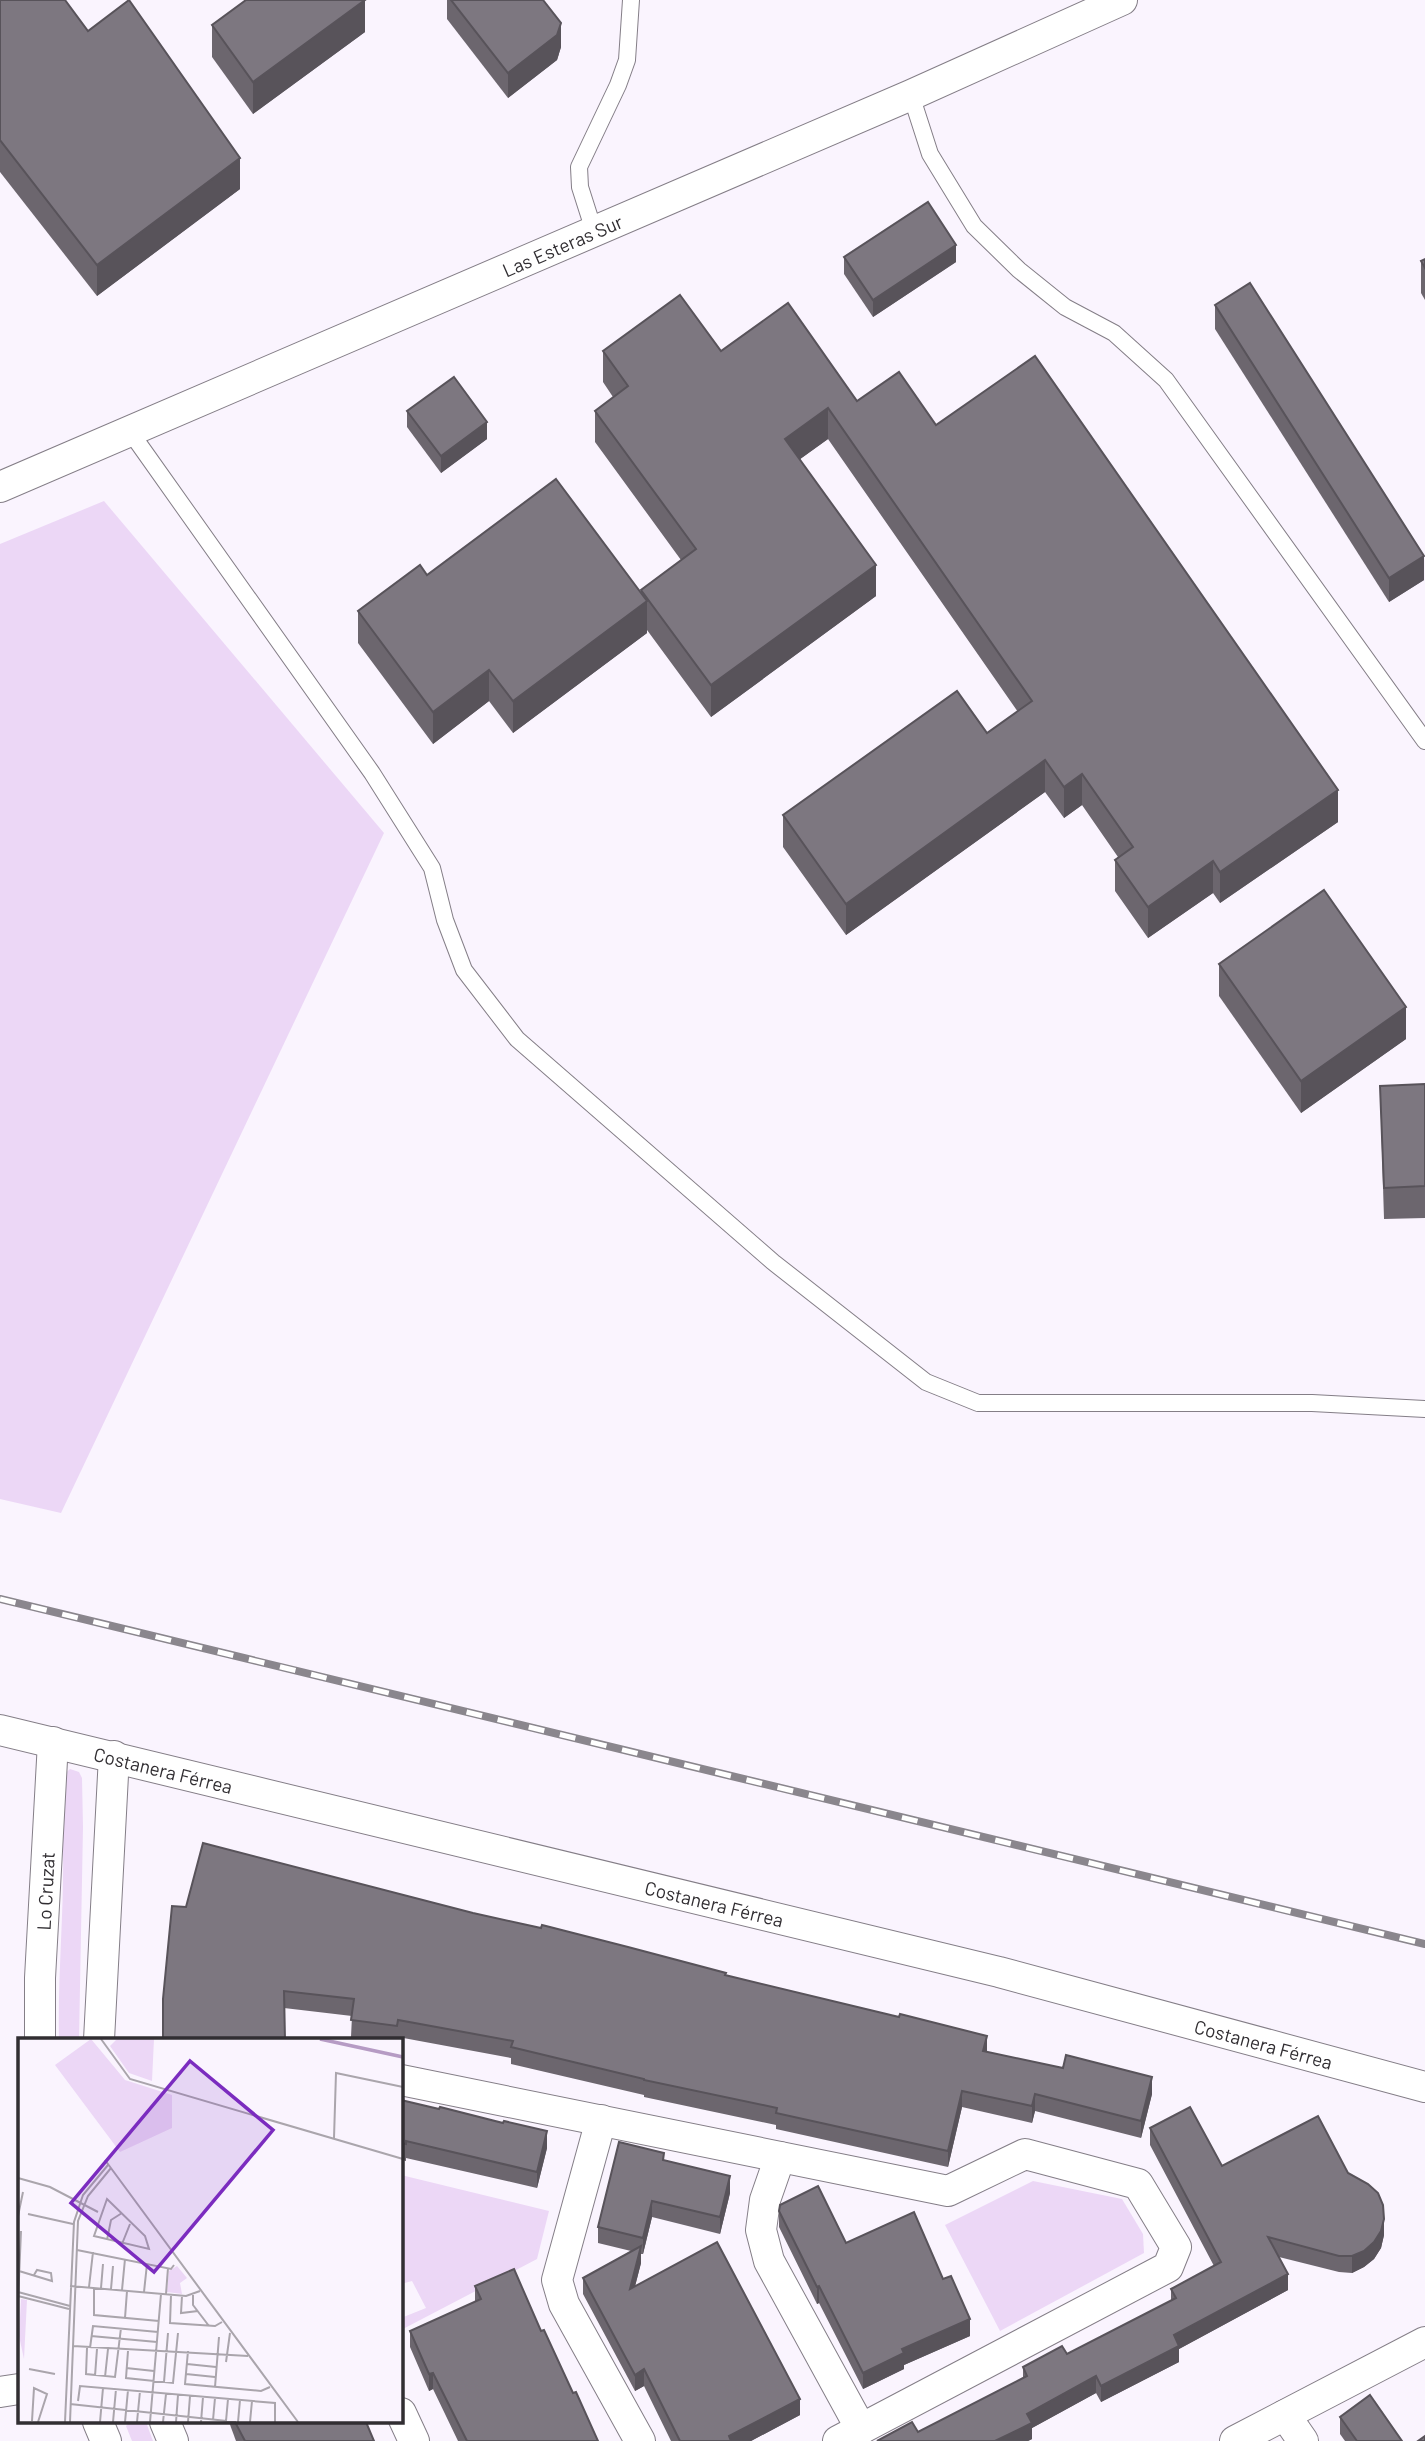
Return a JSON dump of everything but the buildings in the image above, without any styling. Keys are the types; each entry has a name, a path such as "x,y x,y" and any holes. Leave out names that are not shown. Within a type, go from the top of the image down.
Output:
{"street":[{"name":"Las Esteras Sur","path":"0,487 911,95 1122,0"},
{"name":"Costanera Férrea","path":"0,1730 999,1972 1425,2087"},
{"name":"Lo Cruzat","path":"40,2038 40,1978 53,1742"},
{"path":"99,2038 114,1756"},
{"path":"402,2080 948,2191 1026,2154 1138,2184 1176,2247 1168,2267 849,2435 769,2261 761,2230 765,2200 780,2157"},
{"path":"601,2120 556,2280 564,2304 640,2441"},
{"path":"1235,2441 1425,2342"},
{"path":"0,2392 18,2389"},
{"path":"402,2415 414,2441"},
{"path":"1285,2415 1303,2441"},
{"path":"99,2424 106,2441"},
{"path":"166,2424 173,2441"}],"lane":[{"path":"594,231 580,187 579,167 627,60 631,0"},
{"path":"911,95 930,154 974,226 1020,270 1065,307 1114,333 1166,380 1425,741"},
{"path":"129,430 372,773 432,869 445,920 464,970 516,1039 773,1262 926,1382 978,1403 1312,1403 1425,1409"}],"shaded area":[{"path":"104,501 384,833 61,1513 0,1499 0,544"},
{"path":"70,1769 79,1772 82,1778 79,2038 59,2038 63,1845 58,1780"},
{"path":"402,2175 549,2211 537,2259 402,2329 402,2318 426,2308 412,2281 402,2284"},
{"path":"1033,2181 1122,2199 1143,2234 1144,2253 1000,2331 945,2225"},
{"path":"147,2424 153,2441 132,2441 126,2426"}],"railway":[{"path":"0,1599 1425,1944"}]}
